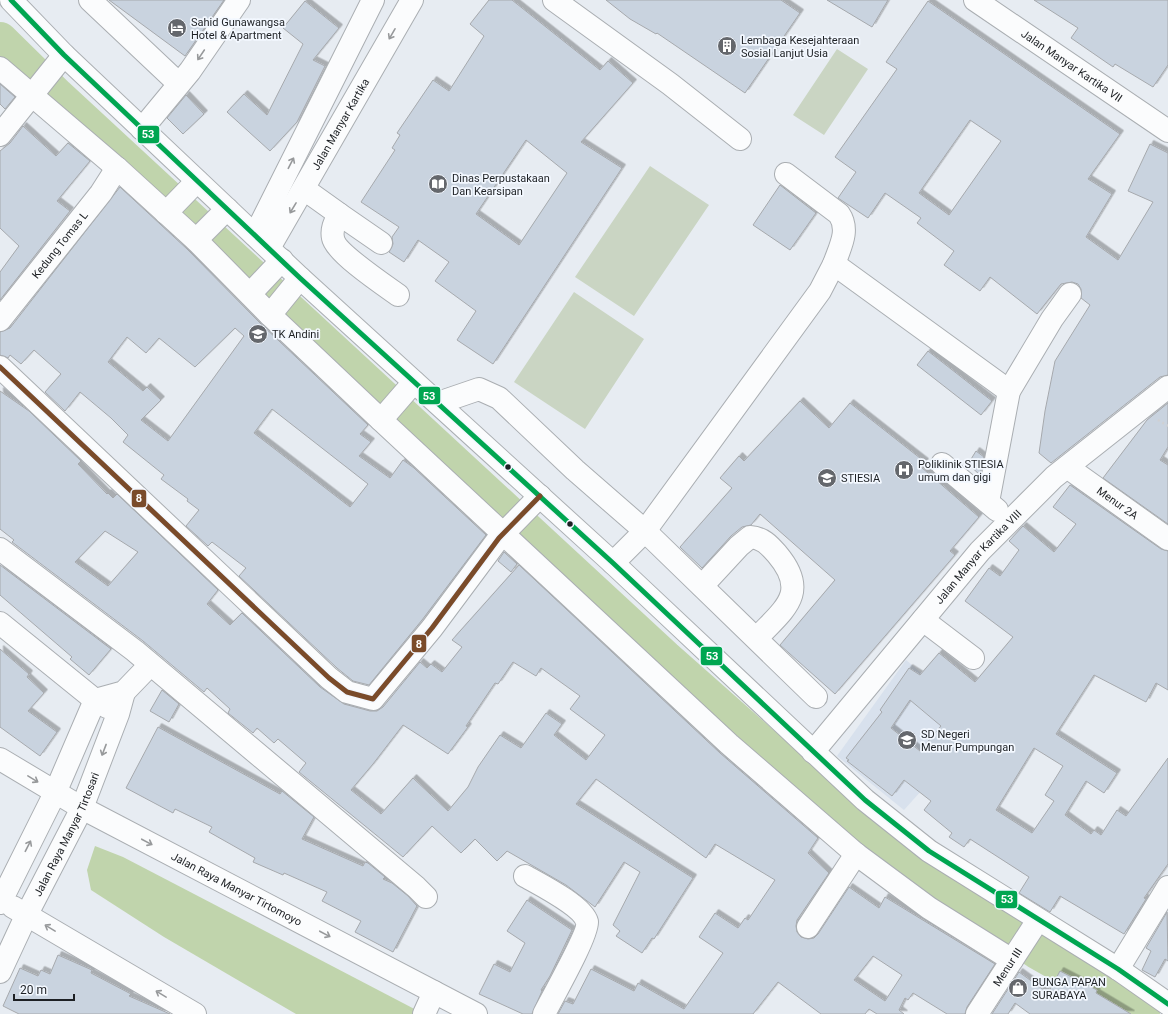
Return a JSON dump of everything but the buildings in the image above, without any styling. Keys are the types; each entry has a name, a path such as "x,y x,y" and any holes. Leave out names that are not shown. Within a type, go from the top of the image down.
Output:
{"street":[{"path":"90,0 179,84"},
{"path":"142,129 179,84 239,0"},
{"path":"264,266 373,0"},
{"name":"Jalan Manyar Kartika","path":"264,266 304,189 412,0"},
{"path":"554,0 670,84 740,139"},
{"name":"Jalan Manyar Kartika VII","path":"975,0 1168,131"},
{"path":"14,1 64,55 198,181 209,226 264,266 284,299 414,382 613,563 865,800 929,851 1023,943"},
{"path":"0,135 64,55"},
{"path":"0,68 34,93 117,168 172,208 209,226 264,266 284,299 389,412 511,526 729,744 856,854 929,908 1023,943 1118,969 1168,1004"},
{"name":"Kedung Tomas L","path":"0,320 101,193 117,168"},
{"path":"613,563 646,531 820,291 834,264 845,228 844,221 839,214 786,174"},
{"path":"172,208 198,181"},
{"path":"304,189 381,243"},
{"path":"339,214 332,233 333,239 339,250 398,295"},
{"path":"834,264 1009,391"},
{"path":"988,502 1009,391 1052,319 1070,294"},
{"path":"3,376 329,678 347,692 372,699 432,628 511,526 540,496"},
{"path":"389,412 414,382"},
{"name":"Jalan Manyar Kartika VIII","path":"813,752 980,551 1054,477 1168,388"},
{"path":"438,404 479,389 498,398 575,470 646,531 816,697"},
{"path":"942,464 1010,522"},
{"name":"Menur 2A","path":"1067,467 1168,539"},
{"path":"702,586 739,546 750,537 759,538 770,546 784,563 793,580 793,591 789,604 757,638"},
{"path":"0,549 129,646 147,669 416,887 426,897"},
{"path":"923,620 973,658"},
{"path":"0,623 95,700 118,714"},
{"name":"Jalan Raya Manyar Tirtosari","path":"95,700 124,692 147,669"},
{"name":"Jalan Raya Manyar Tirtosari","path":"0,972 40,887 82,808 118,714 124,692"},
{"path":"95,700 55,792 0,901 27,914 195,1014"},
{"name":"Jalan Raya Manyar Tirtomoyo","path":"0,759 82,808 476,1014"},
{"path":"808,926 856,854"},
{"path":"525,876 561,897 583,915 587,922 585,932 578,947 544,1014"},
{"path":"1118,969 1168,887"},
{"name":"Menur III","path":"977,1014 1023,943"},
{"path":"424,1013 434,992"}],"shaded area":[{"path":"837,49 868,69 824,135 793,115"},
{"path":"650,166 709,205 634,316 575,277"},
{"path":"574,292 644,339 585,429 514,382"},
{"name":"SD Negeri Menur Pumpungan","path":"906,660 981,724 904,810 837,756"},
{"path":"95,846 123,857 424,1014 296,1014 164,937 91,890 87,870"}],"waterway":[{"path":"0,40 57,96 665,658 853,824 1037,951 1120,998 1142,1014"}],"transit line":[{"name":"53","path":"11,0 64,55 300,278 613,563 865,800 929,851 1118,969 1168,1004"},
{"name":"8","path":"0,367 329,678 347,692 373,699 432,628 499,538 540,496"}],"place":[{"name":"Sahid Gunawangsa Hotel & Apartment","path":"177,28"},
{"name":"Lembaga Kesejahteraan Sosial Lanjut Usia","path":"727,46"},
{"name":"Dinas Perpustakaan Dan Kearsipan","path":"438,184"},
{"name":"TK Andini","path":"258,334"},
{"name":"Poliklinik STIESIA umum dan gigi","path":"904,470"},
{"name":"STIESIA","path":"827,478"},
{"name":"SD Negeri Menur Pumpungan","path":"907,740"},
{"name":"BUNGA PAPAN SURABAYA","path":"1018,988"}]}
